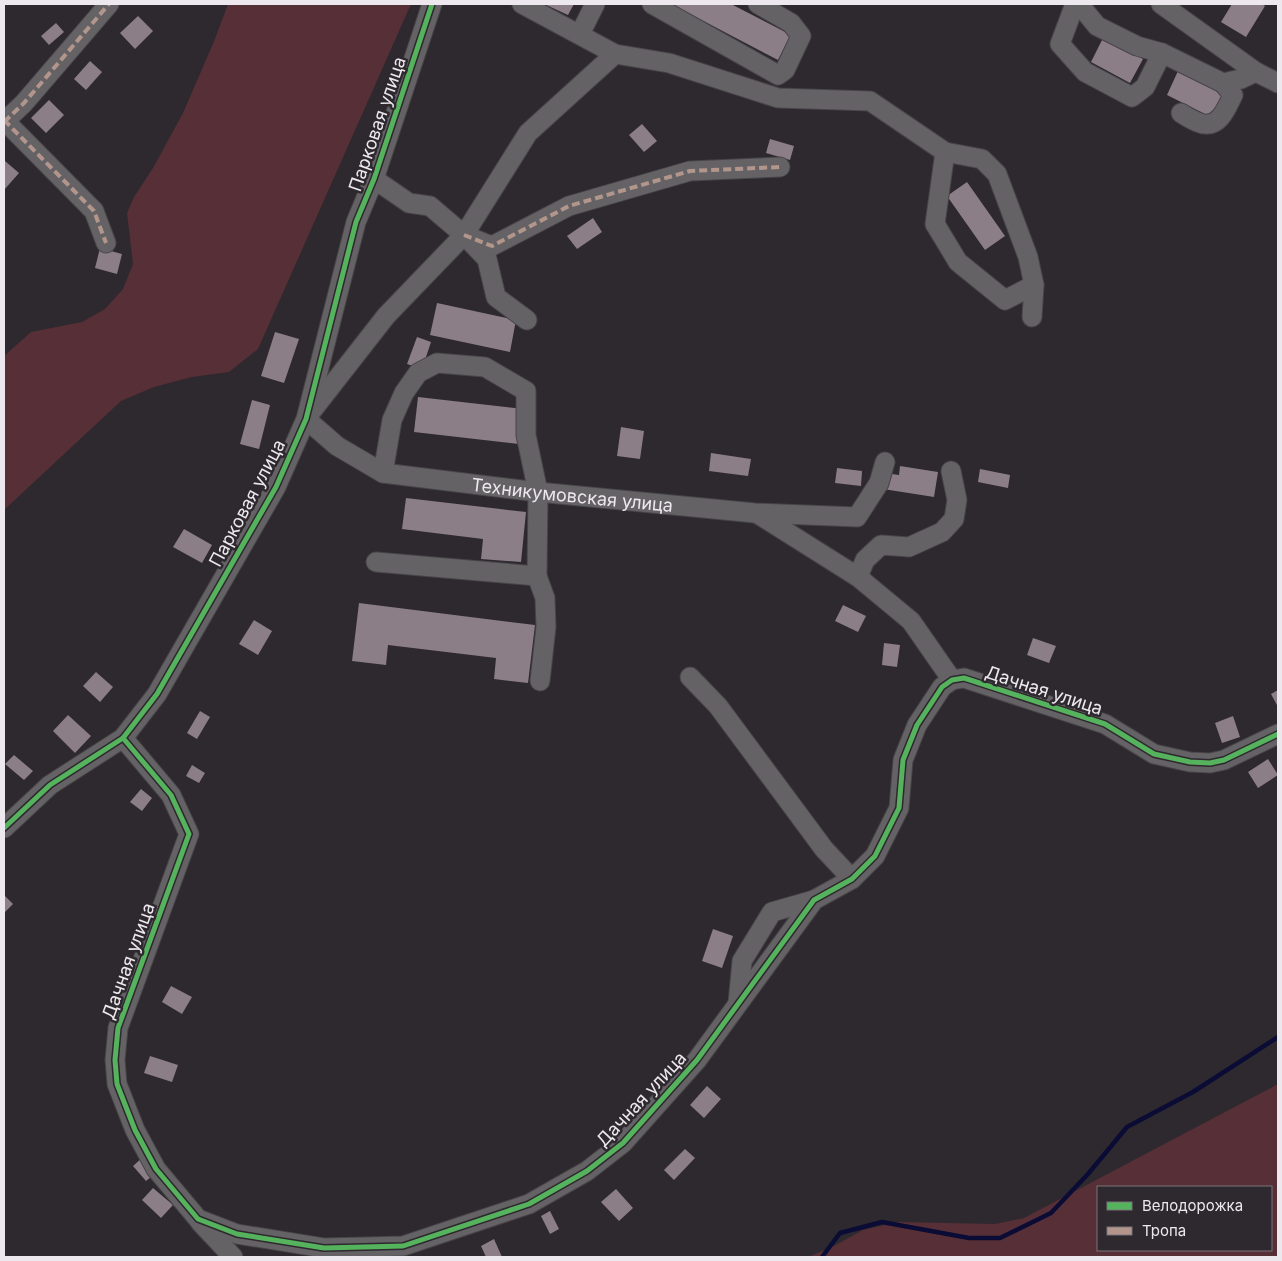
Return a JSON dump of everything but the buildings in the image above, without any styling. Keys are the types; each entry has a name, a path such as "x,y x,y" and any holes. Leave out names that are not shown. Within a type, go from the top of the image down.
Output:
{"street":[{"path":"106,243 94,211 4,121 24,102 109,4"},
{"name":"Парковая улица","path":"4,828 50,784 123,738 157,694 276,487 306,418 356,222 374,179 432,4"},
{"path":"522,4 615,54 670,63 778,98 870,101 945,152 982,159 997,174 1028,258 1034,285 1032,317"},
{"path":"580,34 596,4"},
{"path":"652,4 778,75 785,70 802,36 791,23 758,4"},
{"path":"1075,4 1060,44 1085,72 1132,97 1145,87 1162,53"},
{"path":"1079,4 1097,26 1137,46 1162,53 1222,83 1233,95 1226,111 1216,122 1204,124 1180,113"},
{"path":"1161,4 1256,72 1278,83"},
{"path":"306,418 386,316 464,234 528,132 615,54"},
{"path":"1222,83 1241,79 1256,72"},
{"path":"945,152 935,224 958,262 1005,300 1034,285"},
{"path":"464,234 492,246 569,206 690,171 780,167"},
{"path":"374,179 409,203 430,206 464,234 487,259 496,297 527,320"},
{"path":"382,472 392,420 404,393 418,373 437,363 485,367 526,391 526,435 538,492 537,576 545,598 546,627 540,681"},
{"name":"Техникумовская улица","path":"306,418 337,446 382,472 538,492 755,513 857,517 879,483 885,462"},
{"path":"858,577 865,560 881,545 909,546 942,532 954,519 958,500 951,471"},
{"path":"755,513 858,577 911,621 952,680"},
{"path":"376,562 537,576"},
{"path":"690,676 718,706 824,849 852,879"},
{"name":"Дачная улица","path":"123,738 170,795 189,834 118,1028 114,1060 117,1084 135,1130 156,1169 198,1219 238,1234 324,1248 403,1246 529,1204 587,1171 629,1136 697,1060 814,900 852,879 875,856 899,808 903,760 916,725 942,687 952,680 964,678 1105,724 1154,754 1190,762 1210,763 1224,760 1278,734"},
{"path":"738,1004 742,961 772,912 814,900"},
{"path":"198,1219 233,1257"},
{"path":"347,1257 403,1246"}],"shaded area":[{"path":"228,4 411,4 258,349 229,372 192,377 154,387 121,401 4,510 4,356 31,332 82,322 105,309 123,289 133,264 127,213 134,197 153,168 183,113"},
{"path":"1278,1084 1278,1257 808,1257 834,1246 863,1230 898,1222 995,1224 1024,1218"}],"waterway":[{"path":"822,1257 840,1233 882,1222 969,1238 1000,1238 1051,1213 1088,1174 1127,1127 1193,1092 1278,1037"}],"marked path":[{"path":"4,122 24,103 109,4"},
{"path":"4,120 94,211 106,243"},
{"path":"464,235 492,246 569,206 690,171 780,167"}],"cycle path":[{"path":"4,828 50,785 123,738 157,694 276,487 306,419 356,222 374,179 432,4"},
{"path":"123,738 171,795 189,834 118,1028 115,1060 117,1084 135,1130 156,1169 198,1219 237,1234 324,1248 403,1246 529,1204 587,1171 623,1143 697,1060 814,900 852,879 875,856 899,808 903,760 917,725 942,687 952,680 964,678 1105,724 1154,754 1190,762 1210,763 1224,760 1278,734"}]}
